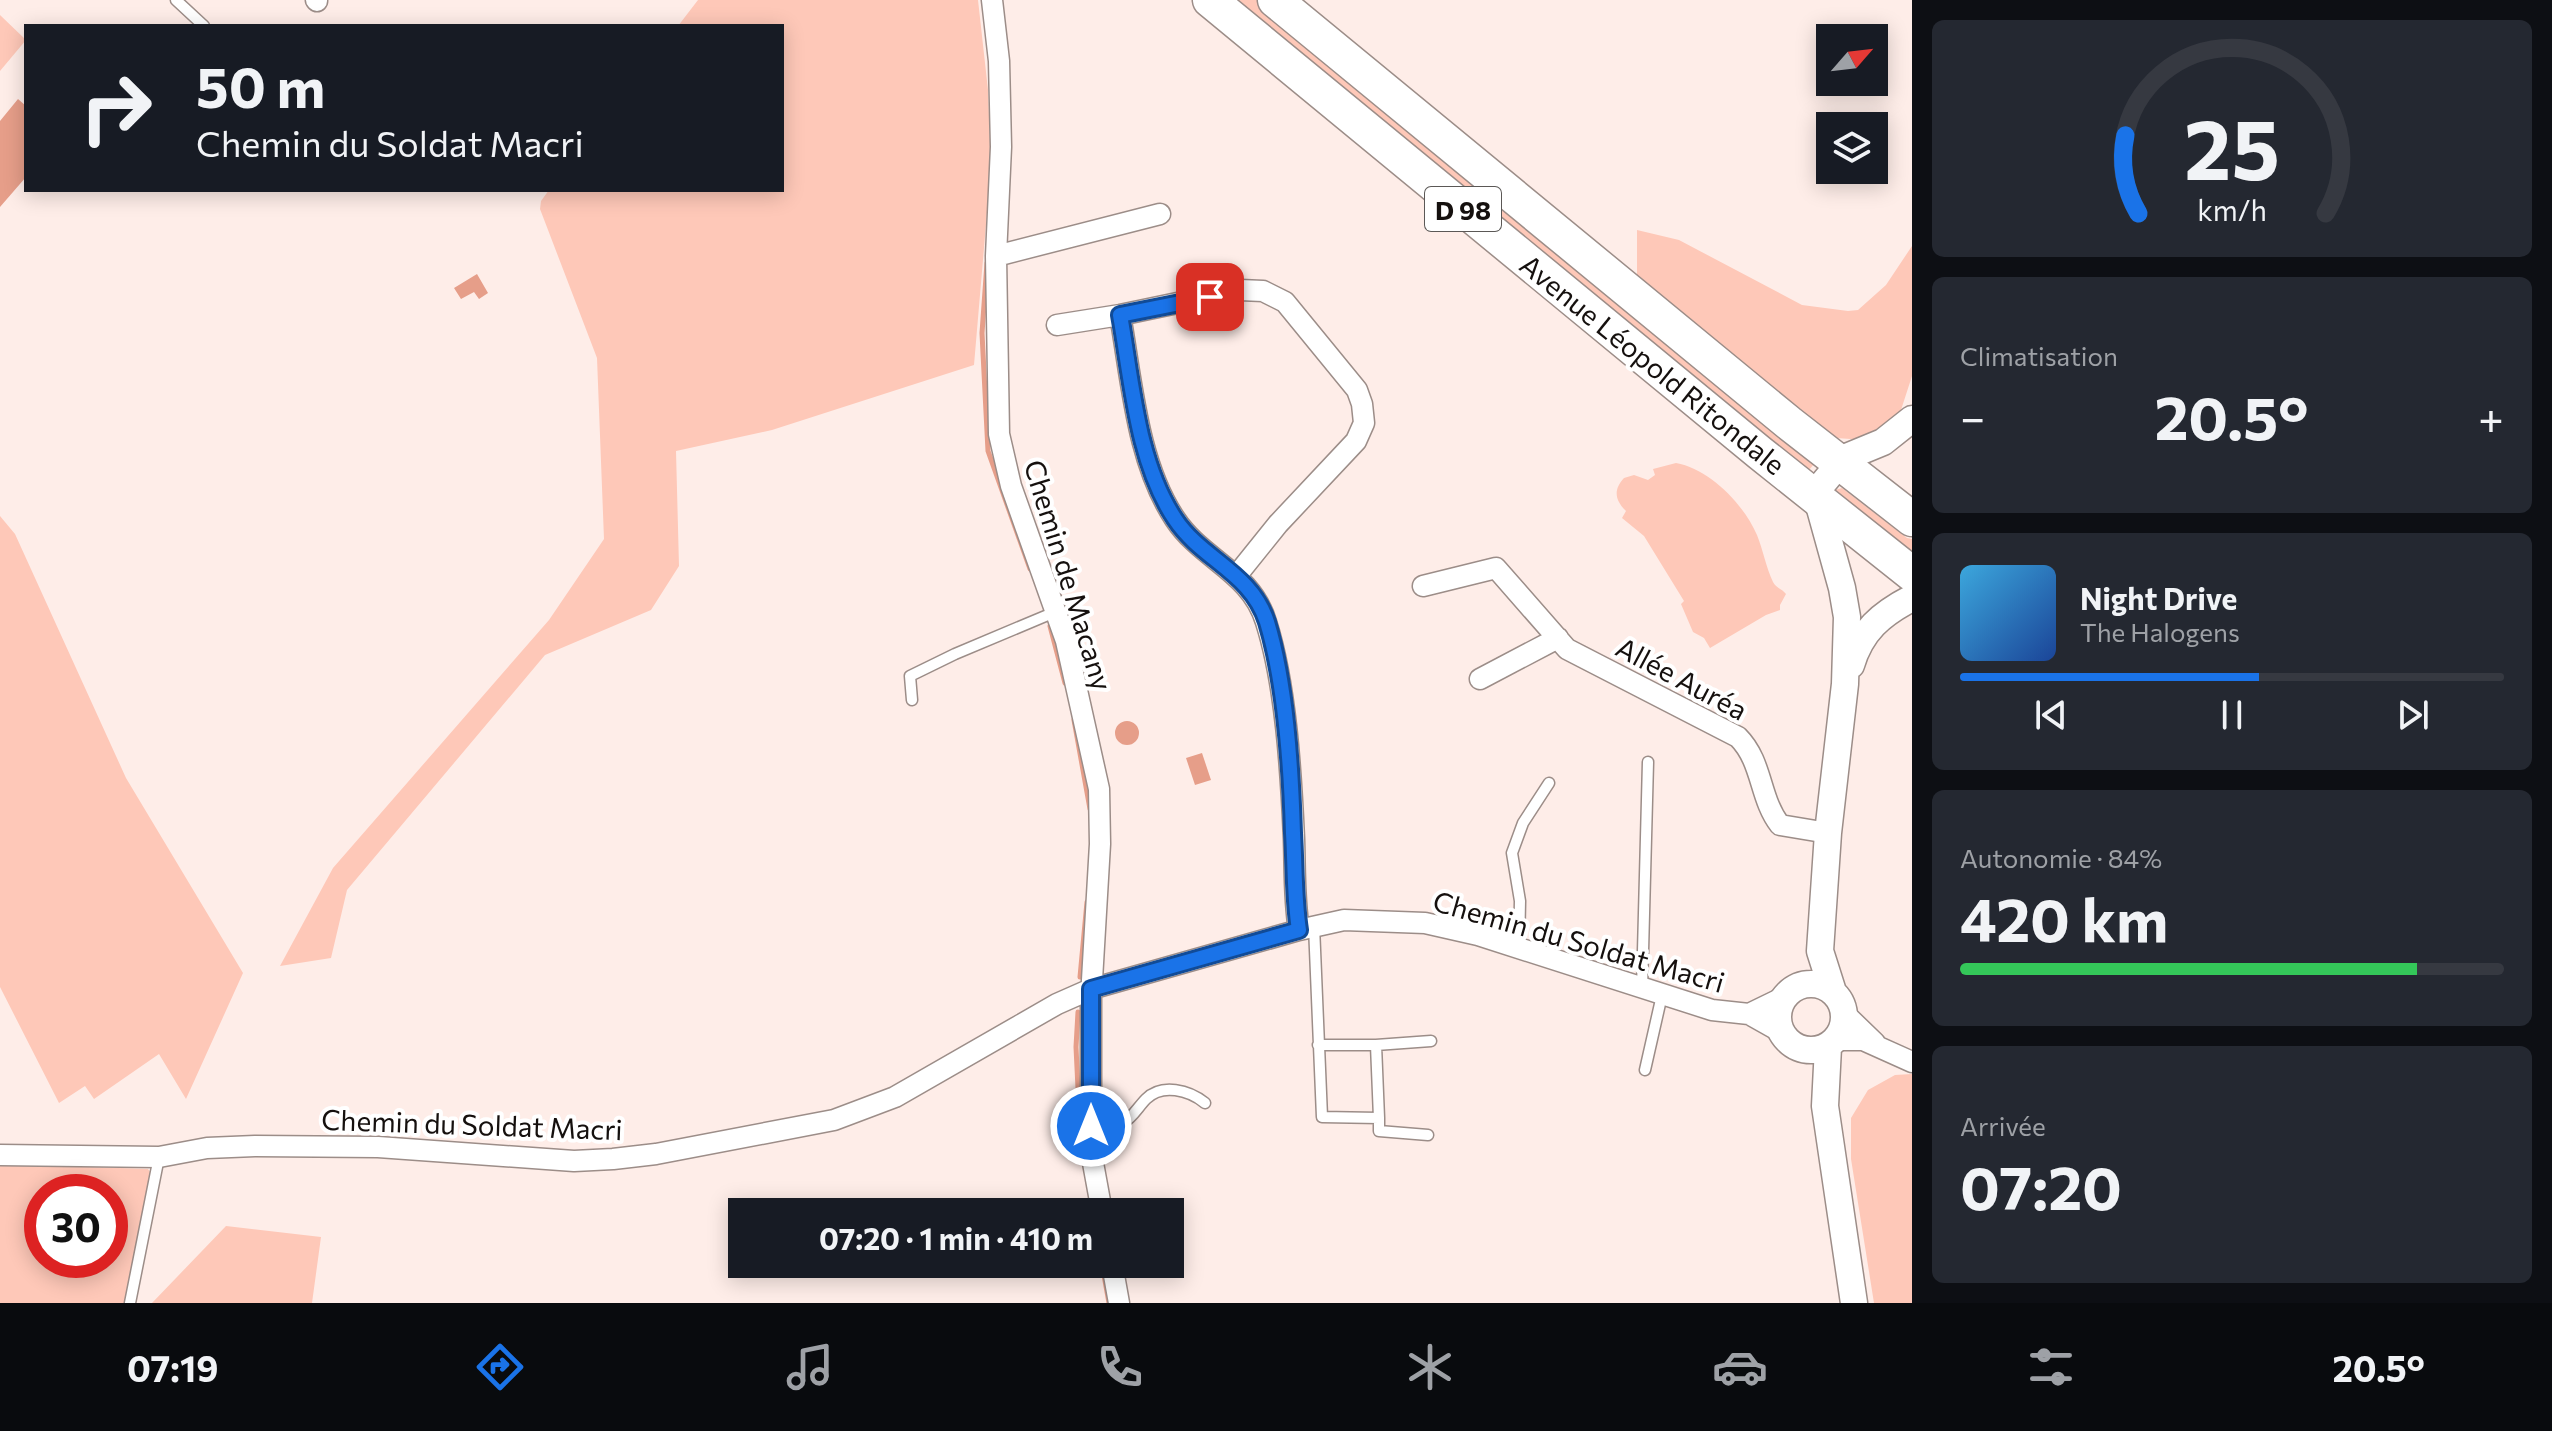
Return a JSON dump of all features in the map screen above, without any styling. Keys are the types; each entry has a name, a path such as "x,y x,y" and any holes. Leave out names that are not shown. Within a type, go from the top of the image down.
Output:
{"highway":[{"name":"Avenue Léopold Ritondale","path":"1210,0 1912,574"},
{"name":"Avenue Léopold Ritondale","path":"1275,0 1912,519"}],"street":[{"name":"Chemin de Macany","path":"992,0 999,61 1001,147 996,256 999,434 1011,486 1066,641 1099,789 1100,844 1091,989 1091,1152 1099,1198"},
{"path":"996,256 1160,214"},
{"path":"1057,325 1240,290 1263,291 1285,302 1357,390 1364,423 1356,441 1278,524 1237,575"},
{"path":"1120,315 1146,456 1159,493 1177,522 1209,557 1237,575 1254,594 1266,619 1276,659 1307,928"},
{"path":"1825,1106 1817,1084 1789,1040 1778,1013 1820,951 1828,833 1845,684 1847,617 1817,498 1819,488 1840,463 1883,442 1912,419"},
{"name":"Allée Auréa","path":"1423,586 1496,568 1567,649 1738,737 1756,761 1770,810 1780,825 1828,833"},
{"path":"1845,684 1856,647 1868,629 1882,616 1912,598"},
{"path":"1480,679 1558,638"},
{"name":"Chemin du Soldat Macri","path":"0,1155 159,1157 207,1148 255,1146 378,1147 574,1161 656,1154 834,1120 862,1111 945,1070 1057,1004 1091,989 1344,920 1425,923 1478,935 1591,976 1712,1010 1749,1014 1789,1040"},
{"path":"1820,951 1839,1003 1843,1028 1832,1044 1824,1080 1825,1106 1854,1303"},
{"path":"1791,992 1819,985 1878,1046"},
{"name":"Chemin du Soldat Macri","path":"1749,1014 1791,992"},
{"path":"1789,1040 1812,1051 1832,1044 1863,1040 1912,1062"},
{"path":"1115,1278 1119,1303"}],"lane":[{"path":"176,0 202,24"},
{"path":"912,700 910,676 1055,612"},
{"path":"1645,1070 1652,992 1648,762"},
{"path":"1519,949 1520,901 1512,853 1523,823 1549,783"},
{"path":"1307,928 1322,1117 1379,1118"},
{"path":"1318,1045 1431,1041"},
{"path":"1376,1045 1379,1131 1428,1135"},
{"path":"1091,1126 1110,1127 1123,1123 1148,1097 1163,1090 1177,1089 1205,1103"},
{"path":"130,1303 159,1157"}],"shaded area":[{"path":"698,0 978,0 988,90 991,166 974,365 772,430 676,451 679,566 651,610 545,655 347,890 331,958 280,966 333,868 549,620 604,539 597,358 540,209 541,201 548,192 784,192 784,24 680,24"},
{"path":"1226,0 1262,0 1819,458 1804,476"},
{"path":"0,15 24,38 24,42 0,71"},
{"path":"18,99 24,104 24,179 0,207 0,121"},
{"path":"1637,230 1679,240 1802,305 1848,311 1858,310 1886,285 1912,246 1912,376 1901,410 1892,422 1865,440 1836,438 1800,412 1637,275"},
{"path":"477,274 488,293 479,299 474,292 461,299 454,288"},
{"path":"1676,463 1701,472 1734,500 1757,535 1773,582 1786,594 1780,610 1710,648 1704,638 1693,632 1681,604 1684,601 1644,536 1622,518 1626,511 1617,495 1624,478 1634,475 1648,480 1655,475 1653,469"},
{"path":"1842,488 1912,539 1912,551 1850,504 1833,497 1835,490"},
{"path":"0,516 15,534 126,778 243,973 186,1099 159,1054 94,1099 85,1086 59,1103 0,987"},
{"path":"1127,721 1135,725 1139,733 1135,741 1127,745 1119,741 1115,733 1119,725"},
{"path":"1202,753 1211,780 1195,785 1186,758"},
{"path":"1912,1074 1912,1303 1874,1303 1851,1159 1851,1118 1868,1090 1895,1075"},
{"path":"0,1164 148,1169 151,1173 125,1303 0,1303"},
{"path":"226,1226 321,1237 312,1303 152,1303"}],"waterway":[{"path":"987,263 982,333 988,451 1030,569"},
{"path":"1050,626 1065,683"},
{"path":"1074,720 1090,809"},
{"path":"1080,977 1087,902"},
{"path":"1078,1012 1076,1047 1081,1151"},
{"path":"1105,1278 1109,1303"}],"route":[{"path":"1091,1126 1091,989 1299,930 1291,780 1276,659 1266,619 1254,594 1237,575 1209,557 1177,522 1159,493 1146,456 1120,315 1210,297"}]}
